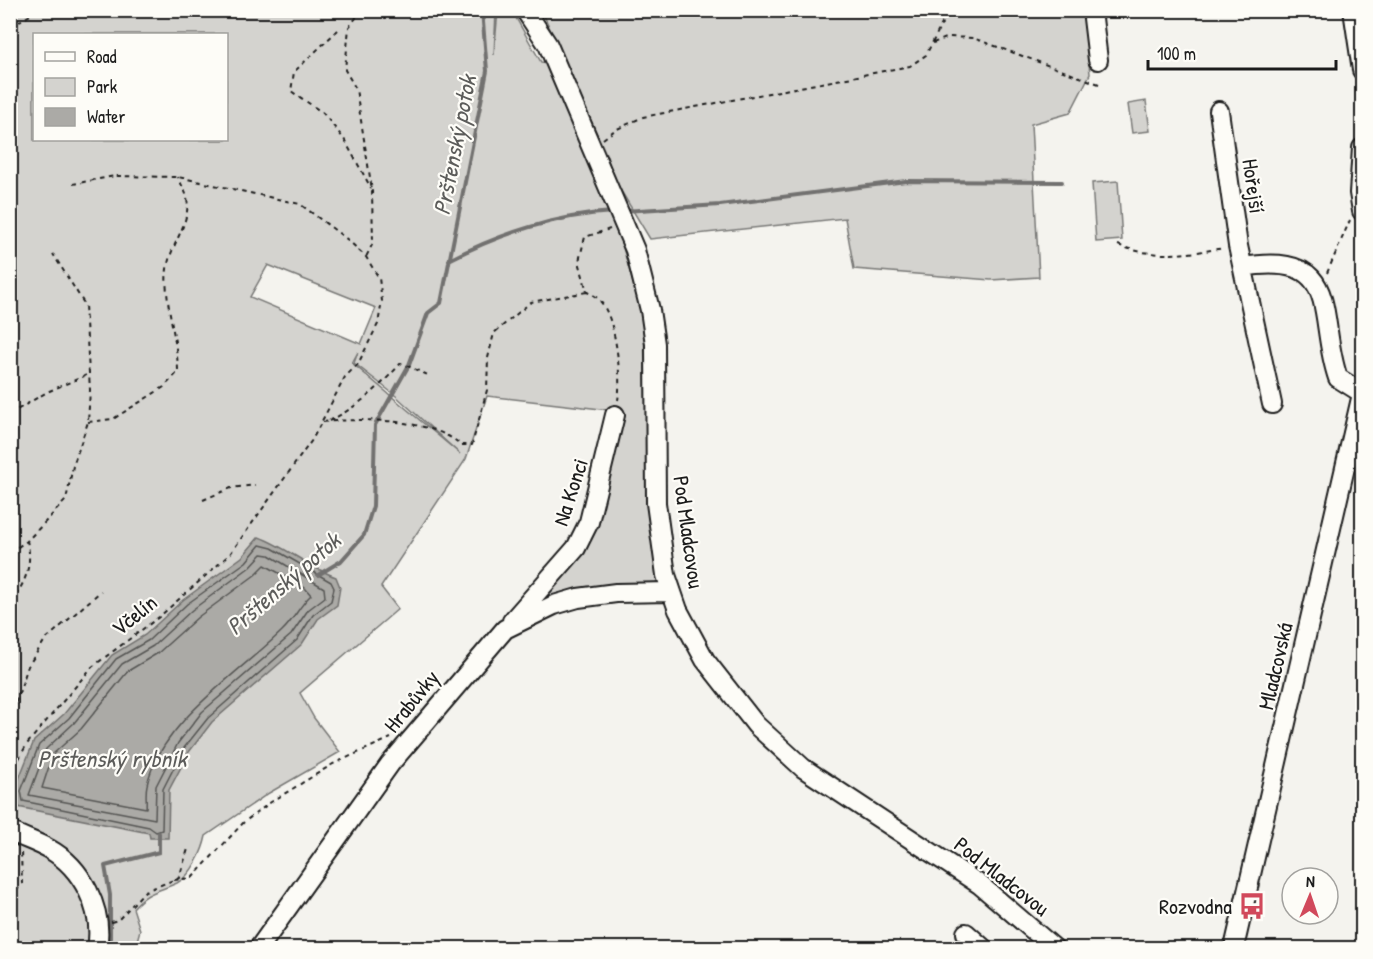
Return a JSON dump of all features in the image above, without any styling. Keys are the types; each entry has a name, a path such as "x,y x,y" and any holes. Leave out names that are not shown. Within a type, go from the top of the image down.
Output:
{"street":[{"name":"Pod Mladcovou","path":"525,10 548,45 635,250 650,310 655,344 656,503 670,592 705,660 737,704 776,746 803,768 979,884 1054,948"},
{"path":"1092,10 1098,60"},
{"path":"1353,10 1362,70"},
{"name":"Hořejší","path":"1220,111 1236,234 1272,404"},
{"path":"1361,202 1362,148"},
{"path":"1243,267 1287,267 1311,277 1323,295 1338,378 1362,394"},
{"name":"Mladcovská","path":"1234,948 1362,394"},
{"name":"Na Konci","path":"505,629 576,548 589,522 615,416"},
{"name":"Hrabůvky","path":"259,948 390,764 505,629 554,605 578,598 615,593 670,592"},
{"path":"15,834 48,848 64,858 80,876 91,897 95,915 97,948"},
{"path":"966,933 983,948"}],"path":[{"path":"10,26 40,10"},
{"path":"73,184 115,176 178,177 300,204 348,240 366,257 373,243 372,190 356,89 345,70 349,27 362,10"},
{"path":"591,148 615,130 643,117 910,66 926,55 949,10"},
{"path":"338,30 294,72 291,91 323,113 344,138 372,190"},
{"path":"933,43 949,37 973,38 1098,84"},
{"path":"88,422 113,419 164,387 178,372 178,347 166,273 169,255 185,221 187,198 178,177"},
{"path":"1319,274 1325,275 1330,268 1361,202"},
{"path":"587,292 579,261 585,237 624,224"},
{"path":"1118,245 1138,253 1179,255 1231,247 1229,234 1236,234"},
{"path":"10,552 27,541 66,500 73,466 88,422 89,374 85,305 53,254"},
{"name":"Včelín","path":"10,775 27,744 92,667 159,617 230,554 282,483 323,422 345,377 358,364 378,324 382,300 379,278 366,257"},
{"path":"323,422 376,419 431,429 452,436 461,445 472,445 487,390 488,358 494,333 531,302 587,292 600,300 611,322 620,389 615,416"},
{"path":"328,421 354,409 375,392 401,363 430,376"},
{"path":"10,414 47,392 89,374"},
{"path":"203,500 231,488 255,484"},
{"path":"10,602 19,592 32,558 27,541"},
{"path":"10,720 28,666 45,640 101,591"},
{"path":"174,880 192,878 244,822 271,802 333,764 395,736"},
{"path":"10,898 22,884 15,834"},
{"path":"118,920 145,891 179,878 188,849"}],"green space":[{"path":"10,11 496,11 494,55 498,11 512,11 541,62 548,63 616,223 644,322 648,513 659,582 587,589 529,610 580,558 603,496 609,410 487,396 466,459 381,587 398,609 300,693 314,718 340,752 269,793 206,836 192,869 182,879 148,895 133,908 140,930 135,948 11,948","holes":["268,265 376,308 361,344 250,297","358,352 354,363 396,396 460,454 352,363"]},
{"path":"542,11 1084,11 1090,74 1070,113 1031,124 1039,277 991,280 854,269 845,218 650,239 612,176 607,156"},
{"path":"1146,101 1150,131 1132,133 1128,104"},
{"path":"1118,181 1122,240 1096,242 1092,183"}],"water":[{"name":"Prštenský rybník","path":"259,537 336,577 340,587 337,605 318,619 302,644 212,722 189,752 169,790 168,838 150,838 149,833 18,807 14,791 34,741 64,714 112,655 145,635 183,600 242,557"}],"waterway":[{"name":"Prštenský potok","path":"318,575 341,561 364,535 373,506 375,425 409,365 428,313 441,303 487,71 482,10"},
{"path":"623,211 720,205 906,181 1062,182"},
{"path":"449,260 529,227 571,217 613,212"},
{"name":"Prštenský potok","path":"110,948 110,895 105,866 159,852 159,833"}],"place":[{"name":"Rozvodna","path":"1252,906"}]}
